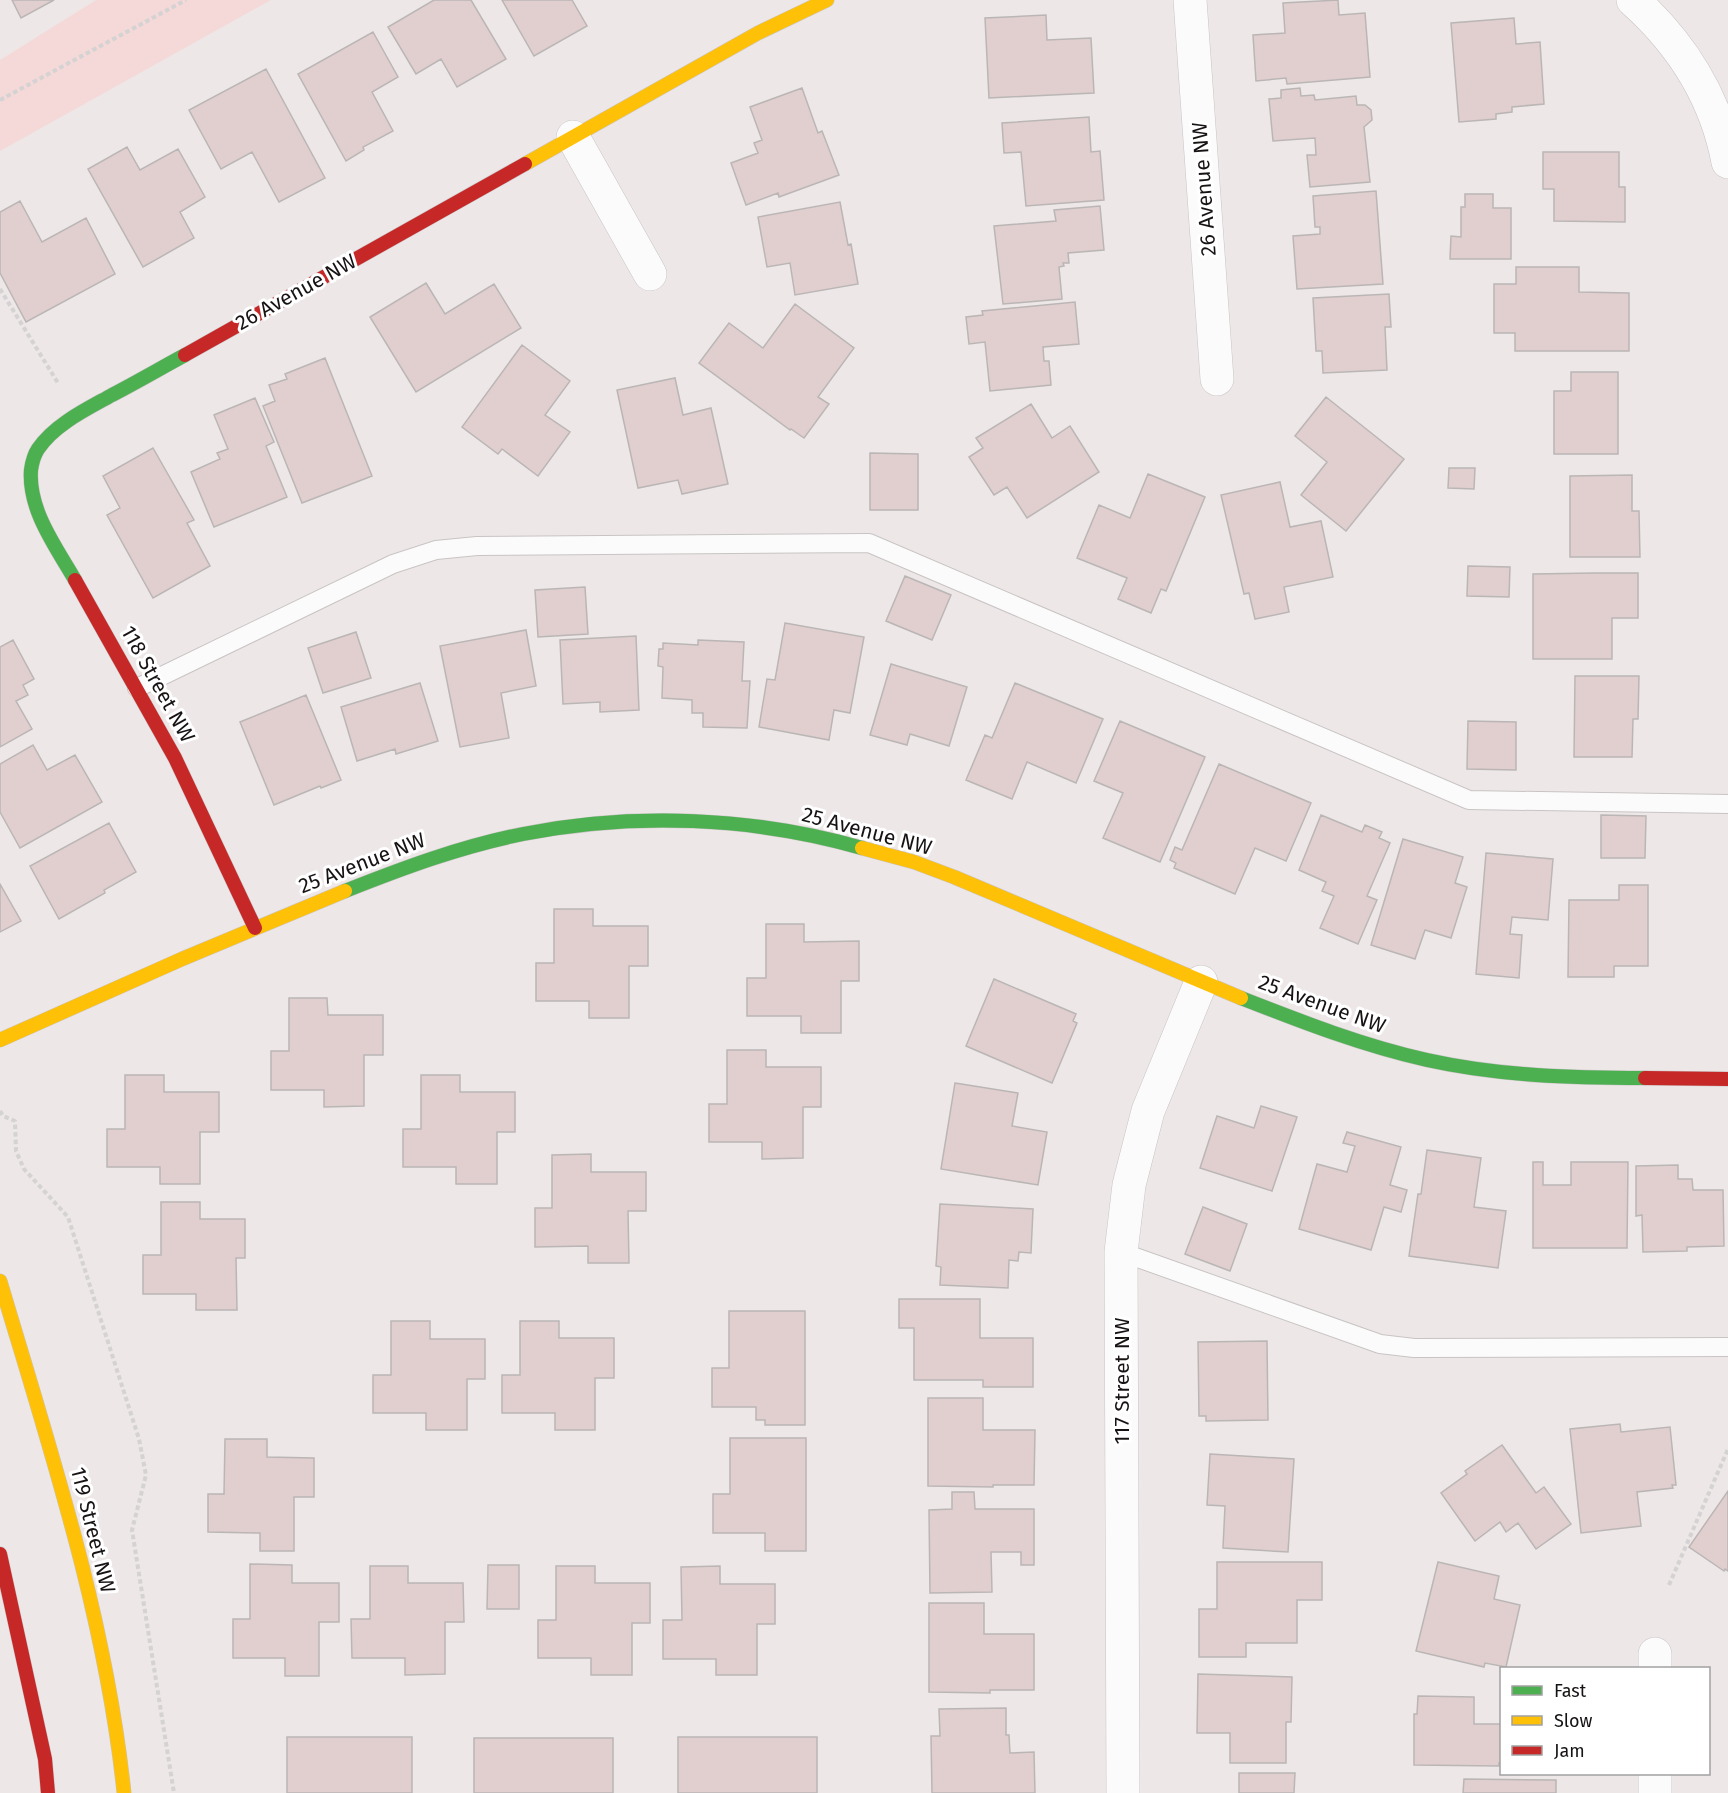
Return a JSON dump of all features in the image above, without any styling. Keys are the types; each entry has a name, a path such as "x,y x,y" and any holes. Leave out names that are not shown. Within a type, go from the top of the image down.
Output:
{"street":[{"name":"26 Avenue NW","path":"31,461 41,444 55,430 77,415 758,33 826,0"},
{"name":"26 Avenue NW","path":"1190,0 1217,379"},
{"path":"1633,0 1655,20 1699,79 1727,152"},
{"path":"573,137 650,274"},
{"name":"118 Street NW","path":"31,461 31,482 42,522 175,758 255,928"},
{"name":"25 Avenue NW","path":"0,1040 255,928 394,870 451,851 533,831 604,823 671,820 731,823 825,838 896,856 989,892 1202,982 1330,1031 1440,1064 1563,1077 1728,1079"},
{"name":"117 Street NW","path":"1123,1793 1121,1252 1129,1185 1148,1111 1202,982"},
{"name":"119 Street NW","path":"0,1281 77,1541 118,1736 124,1793"},
{"path":"0,1554 45,1759 48,1793"},
{"path":"1655,1775 1655,1793"}],"lane":[{"path":"137,688 393,564 436,550 477,546 869,543 1469,800 1728,804"},
{"path":"1121,1252 1380,1344 1414,1348 1728,1347"}],"path":[{"path":"0,100 186,0"},
{"path":"0,289 77,415"},
{"path":"0,1111 3,1116 15,1121 16,1151 24,1169 68,1217 140,1439 146,1475 132,1530 174,1793"},
{"path":"1669,1584 1728,1449"}],"shaded area":[{"path":"96,0 271,0 0,151 0,60"}],"building":[{"path":"12,0 54,0 21,18"},
{"path":"434,0 471,0 506,59 457,87 441,59 416,74 388,27"},
{"path":"502,0 572,0 587,26 534,56"},
{"path":"1338,0 1339,15 1365,13 1370,77 1287,84 1286,78 1256,81 1253,35 1285,33 1283,3"},
{"path":"1046,15 1047,40 1091,38 1094,93 989,98 985,18"},
{"path":"1514,18 1516,44 1540,42 1544,104 1512,107 1512,112 1496,114 1496,119 1459,122 1451,23"},
{"path":"373,32 398,77 372,92 393,131 363,147 364,150 346,161 298,74"},
{"path":"266,69 325,178 279,202 252,152 221,169 189,110"},
{"path":"802,88 818,133 822,131 839,175 779,197 778,193 746,205 731,163 758,153 754,143 762,140 750,107"},
{"path":"1300,88 1301,96 1314,95 1315,100 1356,96 1357,105 1365,105 1371,110 1372,120 1364,127 1370,182 1310,187 1307,155 1316,155 1315,138 1273,141 1269,99 1281,98 1281,90"},
{"path":"1089,117 1091,152 1100,151 1104,200 1026,206 1021,152 1004,153 1002,123"},
{"path":"127,147 140,170 178,149 205,197 180,212 194,238 143,267 88,169"},
{"path":"1543,152 1619,152 1619,187 1625,187 1625,222 1554,221 1554,189 1543,189"},
{"path":"1376,191 1383,284 1297,289 1293,236 1320,234 1320,227 1315,227 1313,196"},
{"path":"1465,194 1493,194 1493,208 1511,208 1511,259 1450,259 1451,236 1461,237 1461,207 1465,207"},
{"path":"20,201 42,242 86,218 115,274 26,322 0,273 0,212"},
{"path":"840,202 858,284 795,295 790,263 767,267 758,217"},
{"path":"1100,206 1104,250 1068,253 1069,263 1063,263 1064,266 1059,267 1062,299 1003,304 994,226 1056,221 1054,210"},
{"path":"1516,267 1579,267 1579,292 1629,293 1629,351 1515,351 1515,333 1494,333 1494,284 1516,284"},
{"path":"426,283 445,314 494,284 521,328 416,392 370,317"},
{"path":"1389,294 1391,327 1385,327 1387,370 1323,373 1322,351 1316,351 1313,298"},
{"path":"1075,302 1079,344 1043,347 1044,361 1049,361 1051,385 990,391 985,342 969,344 966,317 983,315 982,311"},
{"path":"795,304 854,348 818,397 829,404 804,438 699,363 729,323 763,348"},
{"path":"522,345 570,381 545,415 570,432 538,476 502,449 498,454 462,427"},
{"path":"325,358 372,476 302,503 263,406 275,401 269,385 287,379 285,374"},
{"path":"1571,372 1618,372 1618,454 1554,454 1554,391 1571,391"},
{"path":"675,378 683,415 711,408 728,484 682,494 678,480 638,488 617,390"},
{"path":"1326,397 1404,459 1346,531 1301,495 1327,462 1295,436"},
{"path":"255,398 274,442 266,446 287,497 214,527 191,472 220,459 217,453 228,449 214,415"},
{"path":"1031,404 1052,438 1070,426 1099,472 1027,518 1007,487 994,495 969,457 983,448 976,438"},
{"path":"153,448 194,520 187,523 210,566 153,598 107,515 120,508 103,476"},
{"path":"870,453 918,454 918,510 870,510"},
{"path":"1449,468 1475,468 1474,489 1448,488"},
{"path":"1148,474 1205,497 1166,591 1161,589 1151,613 1118,599 1127,578 1077,558 1099,505 1130,518"},
{"path":"1632,475 1632,511 1639,511 1640,557 1570,557 1570,476"},
{"path":"1280,482 1290,527 1321,521 1333,577 1284,587 1289,612 1255,619 1249,593 1244,594 1221,495"},
{"path":"1468,566 1510,567 1509,597 1467,596"},
{"path":"1638,573 1638,618 1612,618 1612,659 1533,659 1533,574"},
{"path":"905,576 951,595 932,640 886,621"},
{"path":"585,587 588,634 538,637 535,590"},
{"path":"785,623 864,637 850,713 834,710 829,740 759,727 767,679 775,680"},
{"path":"526,630 536,686 501,693 509,738 460,747 440,646"},
{"path":"356,632 371,678 323,693 308,648"},
{"path":"636,636 639,710 600,712 600,702 563,704 560,640"},
{"path":"13,640 34,679 23,685 28,695 16,701 32,729 0,747 0,647"},
{"path":"698,640 744,642 742,681 750,681 747,728 703,727 703,713 692,713 692,700 662,698 663,667 658,666 659,649 663,649 663,643 698,645"},
{"path":"891,664 967,687 949,746 910,734 907,745 870,735"},
{"path":"1575,676 1639,676 1638,719 1633,719 1632,757 1574,757"},
{"path":"420,683 438,741 396,754 395,749 357,761 341,707"},
{"path":"1015,683 1103,719 1076,783 1027,762 1012,799 966,780 985,735 992,738"},
{"path":"306,695 341,780 274,805 240,722"},
{"path":"1120,721 1205,757 1160,862 1103,838 1123,793 1094,781"},
{"path":"1468,721 1516,722 1516,770 1467,769"},
{"path":"33,745 47,770 75,755 102,802 20,848 0,812 0,764"},
{"path":"1219,764 1311,803 1286,861 1255,848 1235,894 1174,868 1176,863 1170,860 1175,847 1182,850"},
{"path":"1321,815 1362,832 1365,825 1382,832 1379,838 1390,843 1367,896 1377,900 1358,944 1320,928 1334,896 1322,891 1326,882 1299,870"},
{"path":"1601,815 1646,816 1645,858 1601,858"},
{"path":"109,823 136,872 59,919 30,866"},
{"path":"1403,839 1463,857 1455,883 1467,887 1451,938 1425,930 1415,959 1371,945"},
{"path":"1486,853 1553,859 1548,920 1512,917 1510,934 1522,935 1519,978 1476,974"},
{"path":"0,884 21,921 0,932"},
{"path":"1619,885 1648,885 1648,966 1614,966 1614,977 1568,977 1569,900 1619,900"},
{"path":"554,909 593,909 593,926 648,926 648,966 629,966 629,1018 589,1018 589,1001 536,1001 536,963 554,963"},
{"path":"766,924 804,924 804,942 859,941 859,981 841,981 841,1033 801,1033 801,1016 747,1016 747,978 766,978"},
{"path":"994,979 1076,1014 1073,1021 1077,1023 1052,1083 966,1046"},
{"path":"289,998 327,998 328,1015 383,1015 383,1055 364,1055 364,1106 324,1107 324,1090 271,1090 271,1051 289,1051"},
{"path":"727,1050 766,1050 766,1067 821,1067 821,1107 803,1107 803,1158 762,1159 762,1142 709,1142 709,1104 727,1104"},
{"path":"125,1075 164,1075 164,1092 219,1092 219,1132 200,1132 200,1184 160,1184 160,1167 107,1167 107,1129 125,1129"},
{"path":"421,1075 460,1075 460,1092 515,1092 515,1132 497,1132 497,1184 456,1184 456,1167 403,1167 403,1129 421,1129"},
{"path":"955,1083 1018,1093 1012,1126 1047,1132 1038,1185 941,1169"},
{"path":"1261,1106 1297,1117 1272,1191 1200,1168 1217,1116 1254,1128"},
{"path":"1347,1132 1401,1147 1390,1185 1407,1190 1401,1212 1384,1207 1371,1250 1299,1229 1317,1164 1347,1172 1355,1146 1343,1143"},
{"path":"1427,1150 1481,1158 1474,1207 1506,1211 1498,1268 1409,1256"},
{"path":"591,1154 591,1172 646,1172 646,1211 628,1211 629,1263 588,1263 588,1246 535,1247 535,1208 552,1208 552,1155"},
{"path":"1533,1162 1543,1162 1543,1185 1571,1185 1571,1162 1628,1162 1627,1248 1533,1248"},
{"path":"1678,1165 1678,1179 1692,1179 1693,1190 1723,1190 1724,1246 1687,1247 1687,1251 1643,1252 1642,1215 1636,1216 1636,1166"},
{"path":"161,1202 200,1202 200,1219 245,1219 245,1258 236,1258 237,1310 196,1310 196,1294 143,1294 143,1255 161,1255"},
{"path":"940,1204 1033,1209 1031,1253 1019,1252 1018,1261 1009,1260 1008,1288 940,1285 941,1267 936,1266"},
{"path":"1203,1207 1247,1224 1230,1271 1185,1254"},
{"path":"899,1299 980,1299 980,1338 1033,1338 1033,1387 983,1387 983,1380 914,1380 914,1328 899,1328"},
{"path":"729,1311 805,1311 805,1425 765,1425 765,1420 756,1420 756,1407 712,1407 712,1368 729,1368"},
{"path":"391,1321 430,1321 430,1339 485,1339 485,1379 467,1379 467,1430 426,1430 426,1413 373,1413 373,1375 391,1375"},
{"path":"520,1321 559,1321 559,1338 614,1338 614,1378 595,1378 595,1430 555,1430 555,1413 502,1413 502,1375 520,1375"},
{"path":"1267,1341 1268,1420 1206,1421 1206,1416 1199,1416 1198,1342"},
{"path":"928,1398 983,1398 983,1430 1035,1430 1034,1485 928,1486"},
{"path":"1620,1424 1621,1432 1670,1427 1676,1485 1672,1485 1673,1488 1637,1492 1641,1526 1581,1533 1570,1429"},
{"path":"730,1438 806,1438 806,1551 765,1551 765,1533 713,1533 713,1494 730,1494"},
{"path":"225,1439 267,1439 267,1457 314,1458 314,1497 294,1497 294,1551 260,1551 260,1533 208,1532 208,1494 224,1494"},
{"path":"1502,1445 1536,1493 1544,1487 1571,1524 1536,1549 1518,1523 1506,1532 1500,1522 1475,1541 1441,1493 1467,1474 1465,1471"},
{"path":"1210,1454 1294,1459 1288,1552 1223,1548 1225,1506 1207,1505"},
{"path":"1728,1491 1728,1571 1725,1569 1724,1571 1689,1547"},
{"path":"952,1492 974,1492 975,1509 1034,1509 1034,1565 1021,1565 1021,1552 991,1552 992,1592 930,1593 929,1510 952,1509"},
{"path":"1217,1562 1322,1562 1322,1600 1297,1600 1297,1643 1246,1643 1246,1657 1199,1657 1199,1609 1217,1609"},
{"path":"1438,1562 1499,1576 1494,1599 1520,1605 1506,1667 1485,1663 1484,1667 1416,1651"},
{"path":"250,1564 292,1565 292,1583 339,1583 339,1622 319,1622 319,1676 285,1676 285,1658 233,1658 233,1619 250,1619"},
{"path":"488,1565 519,1565 519,1609 487,1609"},
{"path":"370,1566 408,1566 408,1583 463,1583 464,1622 445,1622 445,1674 405,1675 405,1658 352,1658 351,1619 370,1619"},
{"path":"556,1566 595,1566 595,1583 650,1583 650,1623 632,1623 632,1675 591,1675 591,1658 538,1658 538,1620 556,1620"},
{"path":"720,1566 720,1584 775,1584 775,1624 757,1624 757,1675 716,1675 716,1659 663,1659 663,1620 682,1620 681,1567"},
{"path":"929,1603 984,1603 984,1634 1034,1634 1034,1690 990,1690 990,1693 929,1692"},
{"path":"1198,1674 1292,1677 1291,1722 1286,1722 1286,1763 1230,1763 1230,1733 1197,1733"},
{"path":"1418,1696 1474,1697 1474,1724 1500,1724 1499,1766 1414,1765 1414,1714 1417,1714"},
{"path":"1006,1708 1006,1735 1009,1735 1010,1753 1034,1752 1035,1793 932,1793 931,1736 940,1736 939,1709"},
{"path":"287,1737 412,1737 412,1793 287,1793"},
{"path":"678,1737 817,1737 817,1793 678,1793"},
{"path":"474,1738 613,1738 613,1793 474,1793"},
{"path":"1239,1773 1295,1773 1294,1793 1239,1793"},
{"path":"1464,1779 1556,1780 1556,1793 1463,1793"}],"traffic: fast":[{"path":"75,580 45,528 34,499 31,470 35,454 53,432 72,418 185,355"},
{"path":"345,891 411,866 478,845 523,834 608,823 694,821 737,824 821,838 862,848"},
{"path":"1241,998 1357,1041 1427,1060 1481,1070 1536,1075 1645,1078"}],"traffic: slow":[{"path":"525,164 758,33 827,0"},
{"path":"862,848 914,862 954,877 1241,998"},
{"path":"0,1040 182,959 345,891"},
{"path":"0,1281 74,1534 90,1598 116,1728 124,1793"}],"traffic: jam":[{"path":"185,355 525,164"},
{"path":"75,580 175,758 255,928"},
{"path":"1645,1078 1728,1079"},
{"path":"0,1554 45,1759 48,1793"}]}
